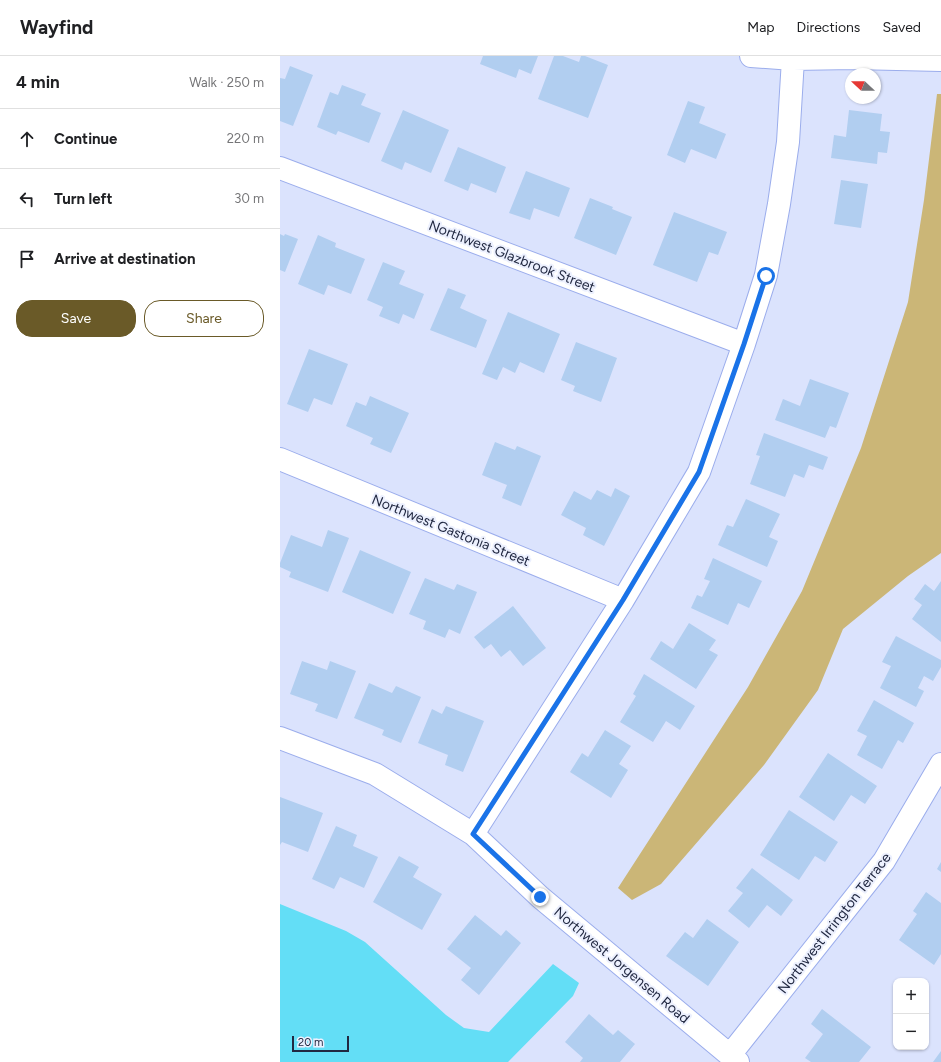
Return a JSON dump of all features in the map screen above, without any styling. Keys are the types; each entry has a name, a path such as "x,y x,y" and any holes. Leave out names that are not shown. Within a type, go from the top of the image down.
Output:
{"street":[{"path":"751,56 794,59 853,58 941,60"},
{"path":"473,834 623,600 699,472 766,276 788,142 794,59"},
{"name":"Northwest Glazbrook Street","path":"280,168 744,344"},
{"name":"Northwest Gastonia Street","path":"280,459 623,600"},
{"name":"Northwest Jorgensen Road","path":"280,738 376,774 473,834 540,897 734,1058"},
{"name":"Northwest Irrington Terrace","path":"734,1058 884,861 941,764"}],"shaded area":[{"path":"937,94 941,94 941,553 908,576 843,629 818,690 764,765 661,884 632,900 618,888 748,687 802,591 861,448 908,302 924,200"}],"water":[{"path":"280,904 346,931 365,942 446,1015 464,1028 489,1032 553,964 579,983 573,996 508,1062 280,1062"}],"building":[{"path":"483,56 538,56 531,74 519,69 516,78 480,64"},
{"path":"554,56 563,56 579,62 581,56 585,56 608,65 588,118 538,99"},
{"path":"290,66 313,75 293,126 280,121 280,78 285,79"},
{"path":"342,85 366,94 361,105 381,113 369,143 338,131 336,135 317,127 330,92 338,95"},
{"path":"688,101 705,107 699,123 726,134 716,159 691,149 685,163 667,155"},
{"path":"403,110 449,130 431,173 405,162 402,170 381,161"},
{"path":"849,110 882,114 880,131 890,132 887,153 878,152 877,164 831,158 834,135 846,137"},
{"path":"458,147 506,167 496,193 471,183 468,191 444,181"},
{"path":"526,171 570,188 559,217 534,208 530,220 509,213"},
{"path":"841,180 868,184 861,228 834,224"},
{"path":"590,198 613,207 612,209 632,217 616,255 574,238"},
{"path":"674,212 727,232 718,255 709,252 697,282 653,265"},
{"path":"280,234 284,236 285,234 298,239 285,272 280,270"},
{"path":"318,235 336,243 335,247 365,259 351,294 328,285 324,295 298,284"},
{"path":"383,262 405,271 399,284 424,294 414,319 403,314 399,324 379,316 383,307 367,300"},
{"path":"448,288 466,295 460,308 487,320 476,348 430,330"},
{"path":"508,312 560,334 544,373 520,362 515,373 503,367 497,380 482,374"},
{"path":"576,342 617,358 601,402 573,391 575,386 561,380"},
{"path":"309,349 348,364 332,405 314,398 308,412 287,404"},
{"path":"810,379 849,393 836,428 830,426 825,438 775,420 783,399 800,406"},
{"path":"370,396 409,413 391,453 370,444 373,438 346,426 356,402 366,406"},
{"path":"764,433 828,457 823,470 809,465 804,478 794,474 785,497 750,484 760,456 756,455"},
{"path":"495,442 515,450 517,446 541,456 521,506 502,498 507,485 482,475"},
{"path":"615,488 630,496 604,546 583,535 586,528 561,515 574,491 591,500 597,490 611,497"},
{"path":"746,499 780,514 769,537 778,541 767,567 718,545 727,525 733,527"},
{"path":"328,530 349,538 328,592 289,577 291,572 280,567 280,563 291,535 322,547"},
{"path":"360,550 411,572 393,614 342,592"},
{"path":"713,558 762,581 749,608 738,603 728,625 691,608 697,595 702,597 710,581 704,579"},
{"path":"425,578 454,590 457,584 477,592 460,634 449,629 445,638 423,629 426,621 409,614"},
{"path":"941,581 941,642 912,619 922,605 914,599 925,584 934,591"},
{"path":"513,606 546,648 523,666 510,650 501,657 491,644 484,649 474,637"},
{"path":"689,623 716,640 709,650 718,655 696,689 650,659 661,641 673,649"},
{"path":"896,636 941,660 941,667 933,681 924,676 918,688 924,691 916,707 880,688 891,666 882,662"},
{"path":"302,661 327,670 330,661 356,671 337,719 315,711 318,704 290,694"},
{"path":"644,674 695,706 680,730 666,721 653,742 620,722 636,696 633,694"},
{"path":"369,683 392,693 396,686 421,697 401,743 382,735 384,730 354,718"},
{"path":"874,700 914,723 903,743 898,740 882,769 857,755 867,736 857,731"},
{"path":"446,706 484,721 463,772 445,765 448,755 418,743 432,709 442,714"},
{"path":"605,730 631,746 619,764 628,770 611,798 570,772 582,753 588,757"},
{"path":"828,753 877,786 865,804 851,795 834,821 799,797"},
{"path":"280,797 323,813 308,852 282,842 280,845"},
{"path":"789,810 838,842 825,862 815,856 799,880 760,855"},
{"path":"336,826 357,835 353,846 378,857 364,888 340,877 334,889 312,879"},
{"path":"399,856 419,867 413,877 442,894 422,930 373,902"},
{"path":"941,862 941,872 937,869"},
{"path":"752,868 793,900 781,916 767,905 749,928 728,911 743,893 736,888"},
{"path":"926,892 941,903 941,954 934,965 899,940 917,914 913,911"},
{"path":"475,915 501,936 506,930 521,943 479,995 461,980 471,968 447,949"},
{"path":"707,919 739,942 708,986 666,956 685,932 693,938"},
{"path":"822,1009 871,1047 859,1062 811,1062 805,1058 823,1034 811,1024"},
{"path":"589,1014 613,1035 618,1030 635,1044 620,1062 580,1062 583,1058 565,1042"},
{"path":"941,1051 941,1062 933,1062"}],"route":[{"path":"540,897 473,834 623,600 699,472 766,276"}]}
